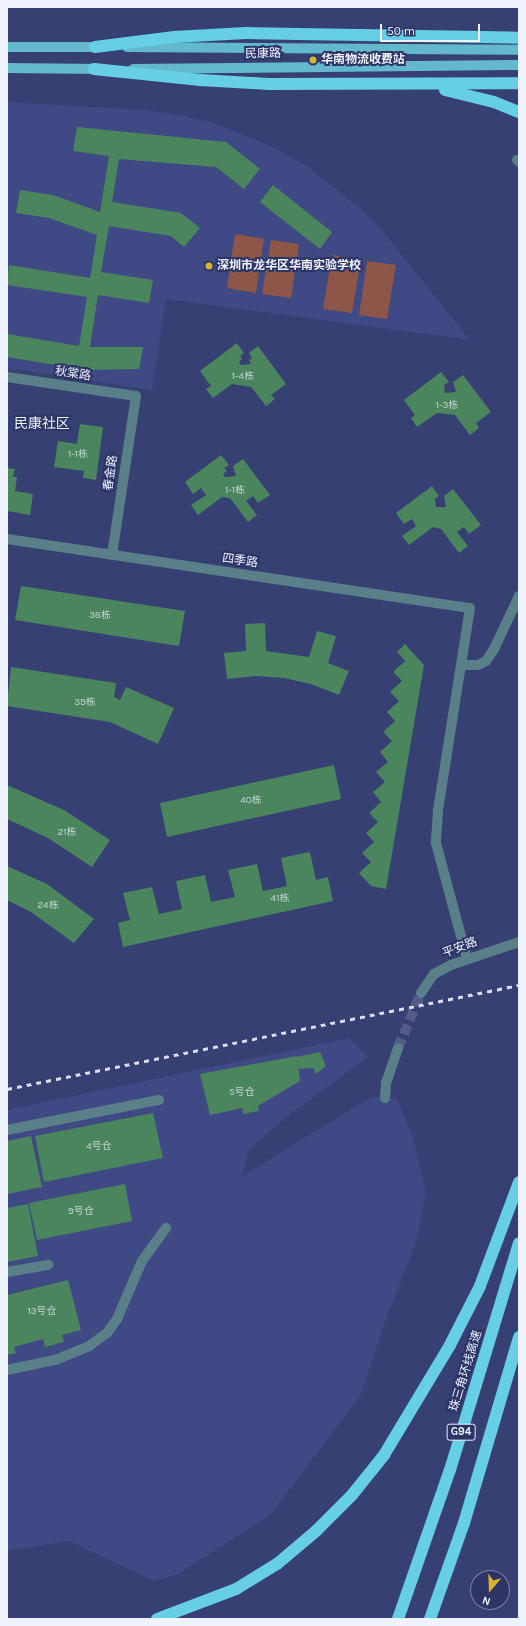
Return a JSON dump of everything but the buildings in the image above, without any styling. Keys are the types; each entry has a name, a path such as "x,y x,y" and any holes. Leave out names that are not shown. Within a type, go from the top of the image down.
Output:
{"highway":[{"path":"446,36 519,29"},
{"path":"94,47 210,34 519,38"},
{"path":"94,69 234,83 414,85 519,83"},
{"path":"414,85 460,92 519,112"},
{"path":"157,1619 236,1589 277,1564 316,1531 352,1495 384,1455 450,1345 480,1286 519,1182"},
{"name":"珠三角环线高速","path":"398,1619 450,1470 519,1243"},
{"name":"G94","path":"430,1619 464,1523 519,1337"}],"main road":[{"name":"民康路","path":"7,46 519,50"},
{"name":"民康路","path":"7,68 94,69 519,65"}],"street":[{"name":"秋棠路","path":"7,377 136,396"},
{"name":"春金路","path":"112,555 136,396"},
{"name":"四季路","path":"7,539 470,608 461,665"},
{"path":"467,959 436,842 438,811 461,665 478,665 486,661 494,649 519,596"},
{"name":"平安路","path":"421,993 434,974 467,959 519,942"},
{"path":"385,1098 386,1083 398,1048"},
{"path":"7,1130 159,1100"},
{"path":"7,1370 55,1360 89,1346 106,1333 117,1319 142,1261 166,1228"},
{"path":"7,1272 48,1265"}],"shaded area":[{"name":"深圳市龙华区华南实验学校","path":"7,102 146,110 180,115 214,123 277,149 307,166 361,209 385,234 470,340 166,299 152,390 7,368"},
{"path":"235,234 264,239 256,293 227,288"},
{"path":"271,240 299,244 291,298 262,294"},
{"path":"332,255 361,259 352,313 323,309"},
{"path":"367,261 396,265 387,319 359,315"},
{"path":"349,1038 368,1057 285,1118 249,1150 241,1177 371,1097 397,1099 413,1137 426,1193 416,1243 387,1316 361,1395 270,1515 178,1574 154,1581 69,1541 7,1551 7,1110"}],"tunnel":[{"path":"398,1048 421,993"}],"railway":[{"path":"7,1089 519,985"}],"place":[{"name":"华南物流收费站","path":"313,60"},
{"name":"深圳市龙华区华南实验学校","path":"209,266"}],"district":[{"name":"民康社区","path":"42,424"}]}
